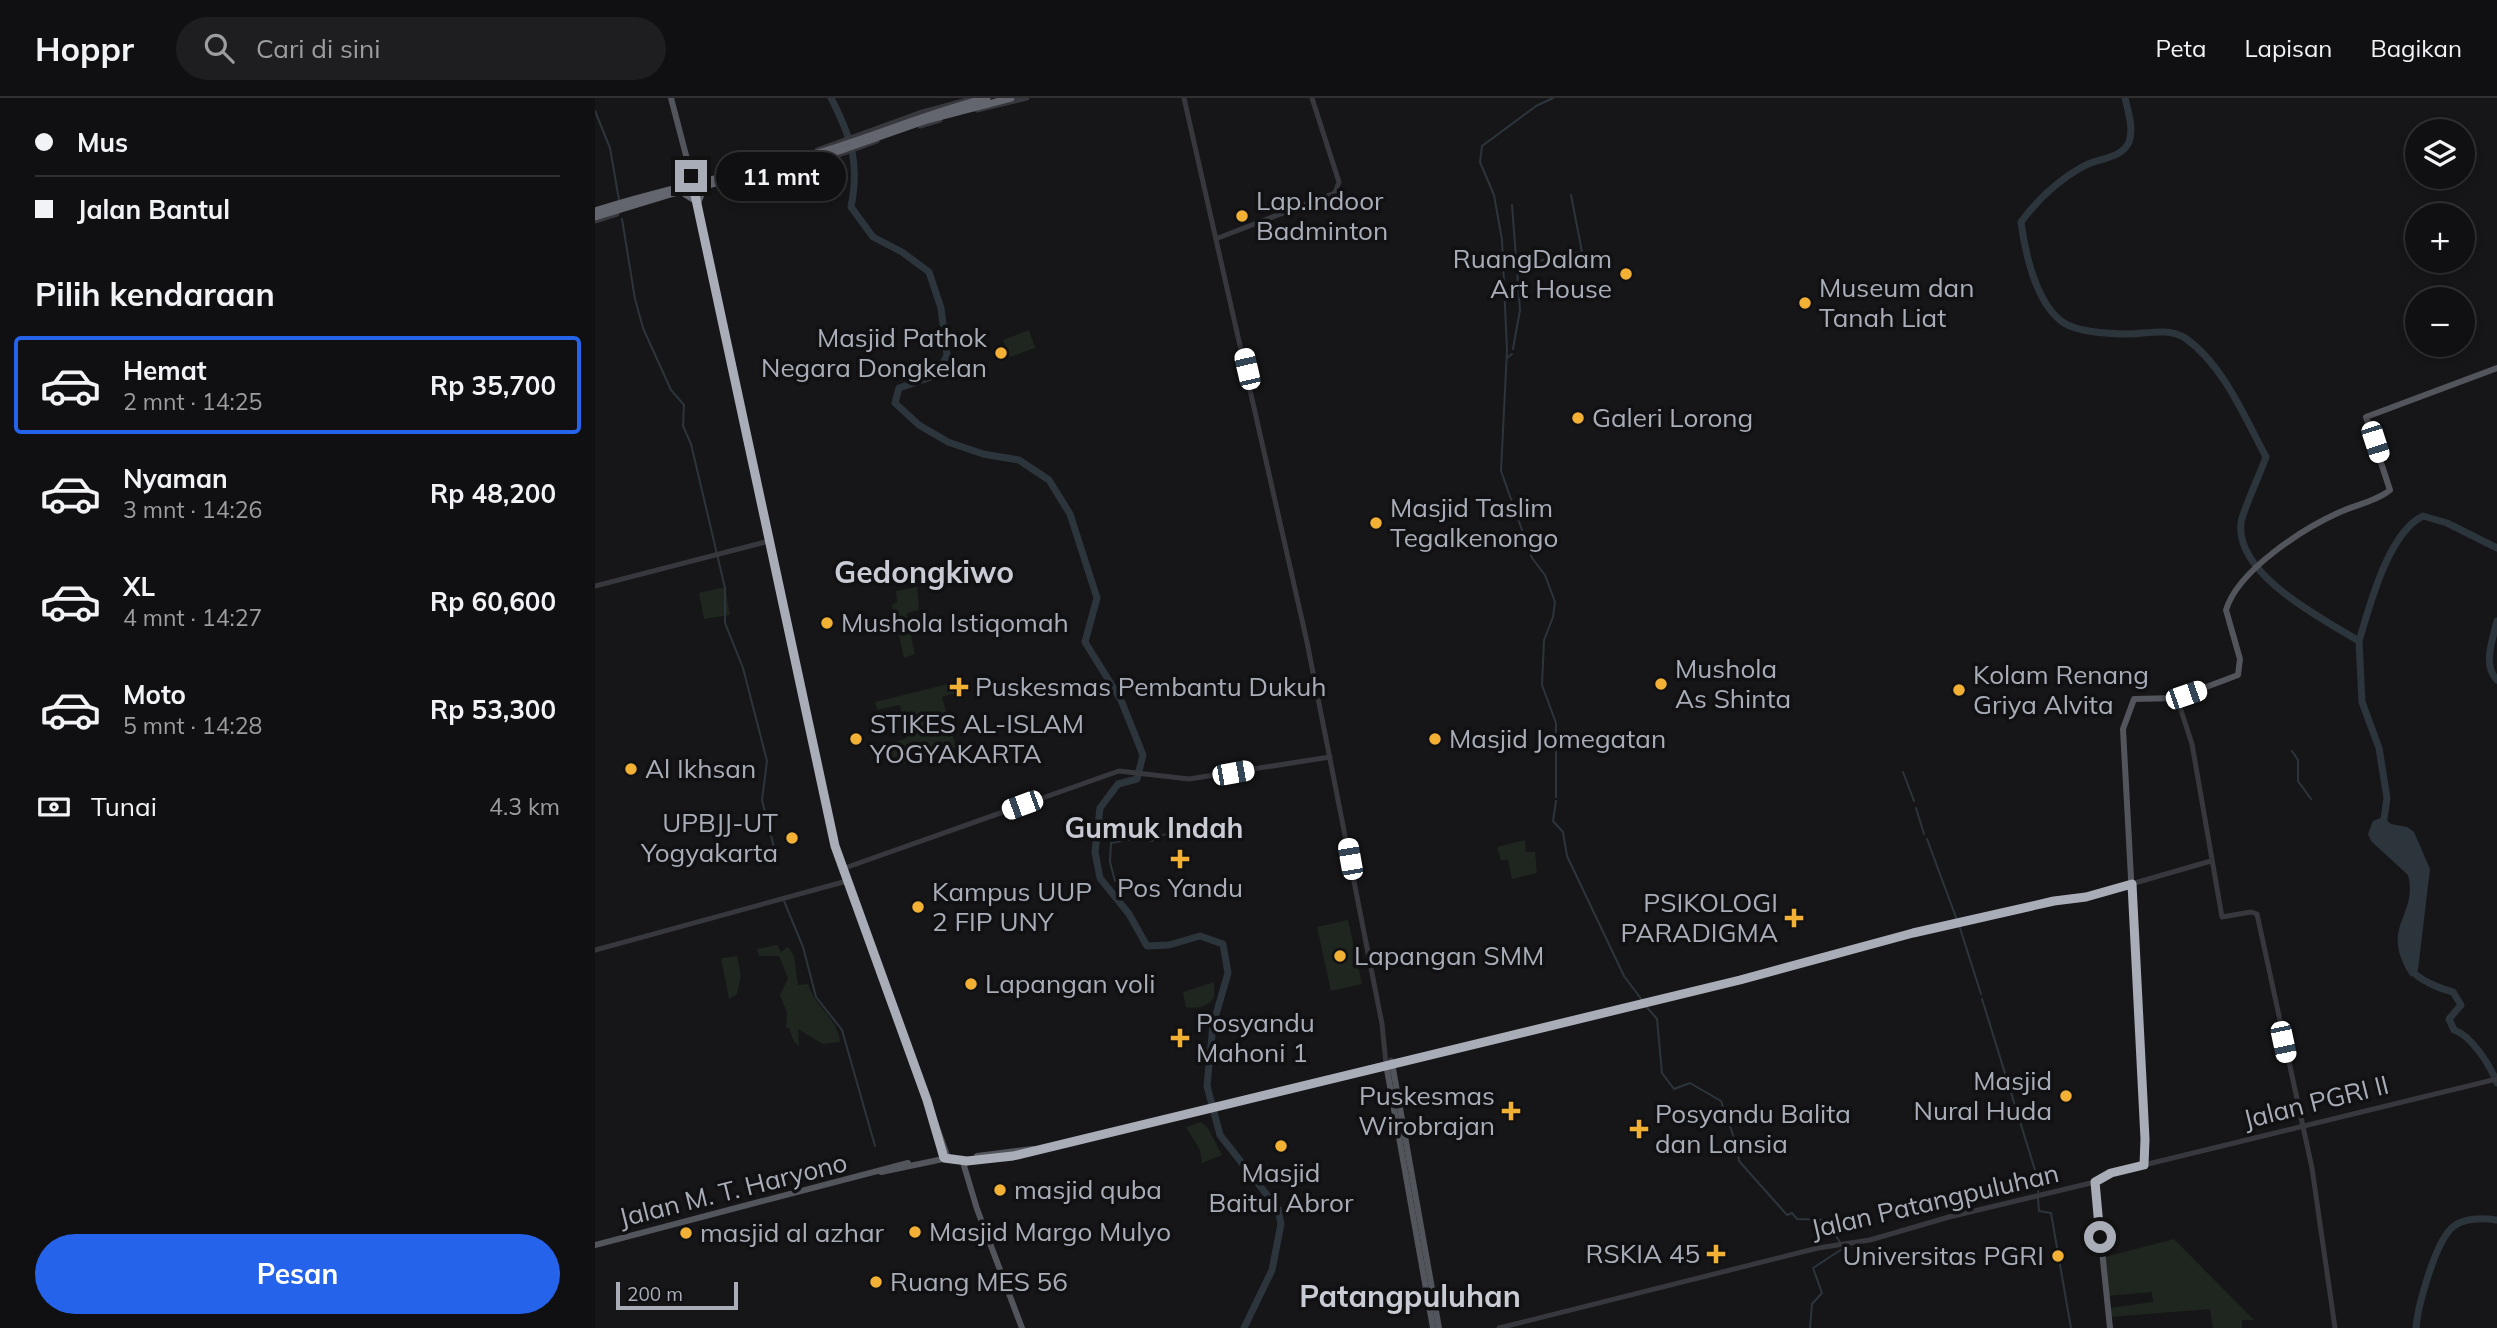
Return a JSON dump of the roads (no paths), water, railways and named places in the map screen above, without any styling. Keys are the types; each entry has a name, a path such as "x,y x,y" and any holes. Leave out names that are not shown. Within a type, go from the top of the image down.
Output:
{"highway":[{"path":"595,211 835,150 987,98"},
{"path":"871,137 1011,98"},
{"path":"728,177 809,154 835,150"},
{"path":"688,165 697,174 713,180"},
{"path":"595,219 676,189 685,178 688,165"},
{"path":"676,189 698,202 702,192 713,180"}],"main road":[{"path":"671,98 698,202 768,541 842,869 945,1156 965,1159 1013,1156 1389,1064 1433,1328"},
{"path":"2110,1328 2095,1182 2111,1173 2144,1165 2124,726 2134,699 2177,698 2238,675 2240,659 2226,610 2252,571 2336,514 2389,491 2366,417 2497,368"},
{"name":"Jalan M. T. Haryono","path":"595,1245 945,1156"},
{"path":"965,1159 979,1212 1022,1328"},
{"path":"1412,1194 1439,1328"}],"street":[{"path":"871,137 974,98"},
{"path":"871,137 1027,98"},
{"path":"1184,98 1218,238 1331,757 1389,1064 1640,1004 1958,923 2086,897 2211,861"},
{"path":"1218,238 1335,193 1339,183 1313,98"},
{"path":"595,586 633,579 768,541"},
{"path":"2177,698 2192,744 2222,917 2251,912 2257,914 2312,1168 2335,1328"},
{"path":"842,869 1115,772 1189,779 1331,757"},
{"path":"595,950 846,881"},
{"name":"Jalan PGRI II","path":"2144,1165 2494,1079"},
{"name":"Jalan Patangpuluhan","path":"1499,1328 1818,1248 1870,1240 1949,1217 2095,1182"}],"waterway":[{"path":"831,98 844,125 852,151 854,191 851,207 873,237 902,252 929,272 941,308 947,355 937,375 899,388 895,403 919,425 948,442 983,454 1019,460 1049,480 1070,514 1097,598 1085,642 1121,700 1143,755 1137,779 1118,784 1100,808 1095,852 1100,878 1129,914 1147,946 1169,945 1200,936 1223,944 1228,973 1213,1025 1207,1086 1220,1135 1278,1209 1281,1224 1272,1270 1244,1328"},
{"path":"1553,98 1536,106 1482,146 1480,162 1494,195 1502,240 1507,350 1501,471 1532,558 1545,575 1555,602 1553,617 1544,640 1542,685 1556,723 1556,747"},
{"path":"2125,98 2131,131 2126,148 2115,155 2088,164 2064,178 2041,198 2021,222 2029,262 2046,304 2064,323 2097,332 2166,332 2179,335 2199,349 2211,362 2241,409 2266,457 2241,523 2243,542 2252,560 2266,577 2304,608 2359,641 2390,554 2411,525 2423,516 2447,523 2497,548"},
{"path":"595,111 610,148 619,200"},
{"path":"1519,265 1582,252 1571,195"},
{"path":"1512,205 1520,310 1513,349"},
{"path":"622,219 635,299 643,328 671,390 684,405 683,426 691,444 725,588 725,623 743,668 767,761 762,800 778,863"},
{"path":"1507,358 1512,354"},
{"path":"2497,621 2489,659 2497,680"},
{"path":"2359,641 2362,702 2379,748 2387,798 2383,826"},
{"path":"2292,751 2298,760 2298,781 2311,799"},
{"path":"1556,752 1556,797"},
{"path":"1903,772 1914,801"},
{"path":"1556,801 1553,821 1563,832 1567,856 1624,976 1642,1000"},
{"path":"1916,808 1924,834"},
{"path":"1163,835 1178,831"},
{"path":"1138,838 1152,841 1162,835"},
{"path":"1110,861 1111,843 1137,838"},
{"path":"1927,839 1957,920"},
{"path":"1110,862 1115,881"},
{"path":"784,901 803,947 816,997 842,1030 875,1146"},
{"path":"1959,925 1981,994"},
{"path":"2409,967 2423,980 2453,992 2461,1005 2449,1019 2454,1030 2467,1038 2480,1052 2497,1083"},
{"path":"1982,999 2039,1183 2038,1192"},
{"path":"1645,1005 1657,1019 1662,1073 1674,1089 1690,1083 1721,1101 1737,1146 1739,1161 1787,1215 1792,1213 1797,1219 1826,1220 1841,1244"},
{"path":"2038,1198 2039,1211 2051,1213 2071,1328"},
{"path":"2416,1328 2429,1273 2447,1233 2464,1221 2497,1220"},
{"path":"1810,1328 1812,1304 1822,1293 1813,1268 1842,1249"}],"place":[{"name":"Lap.Indoor Badminton","path":"1242,216"},
{"name":"RuangDalam Art House","path":"1626,274"},
{"name":"Museum dan Tanah Liat","path":"1805,303"},
{"name":"Masjid Pathok Negara Dongkelan","path":"1001,353"},
{"name":"Galeri Lorong","path":"1578,418"},
{"name":"Masjid Taslim Tegalkenongo","path":"1376,523"},
{"name":"Mushola Istiqomah","path":"827,623"},
{"name":"Mushola As Shinta","path":"1661,684"},
{"name":"Puskesmas Pembantu Dukuh","path":"959,687"},
{"name":"Kolam Renang Griya Alvita","path":"1959,690"},
{"name":"STIKES AL-ISLAM YOGYAKARTA","path":"856,739"},
{"name":"Masjid Jomegatan","path":"1435,739"},
{"name":"Al Ikhsan","path":"631,769"},
{"name":"UPBJJ-UT Yogyakarta","path":"792,838"},
{"name":"Pos Yandu","path":"1180,859"},
{"name":"Kampus UUP 2 FIP UNY","path":"918,907"},
{"name":"PSIKOLOGI PARADIGMA","path":"1794,918"},
{"name":"Lapangan SMM","path":"1340,956"},
{"name":"Lapangan voli","path":"971,984"},
{"name":"Posyandu Mahoni 1","path":"1180,1038"},
{"name":"Masjid Nural Huda","path":"2066,1096"},
{"name":"Puskesmas Wirobrajan","path":"1511,1111"},
{"name":"Posyandu Balita dan Lansia","path":"1639,1129"},
{"name":"Masjid Baitul Abror","path":"1281,1146"},
{"name":"masjid quba","path":"1000,1190"},
{"name":"Masjid Margo Mulyo","path":"915,1232"},
{"name":"masjid al azhar","path":"686,1233"},
{"name":"RSKIA 45","path":"1716,1254"},
{"name":"Universitas PGRI","path":"2058,1256"},
{"name":"Ruang MES 56","path":"876,1282"}],"district":[{"name":"Gedongkiwo","path":"924,573"},
{"name":"Gumuk Indah","path":"1154,828"},
{"name":"Patangpuluhan","path":"1410,1297"}]}
